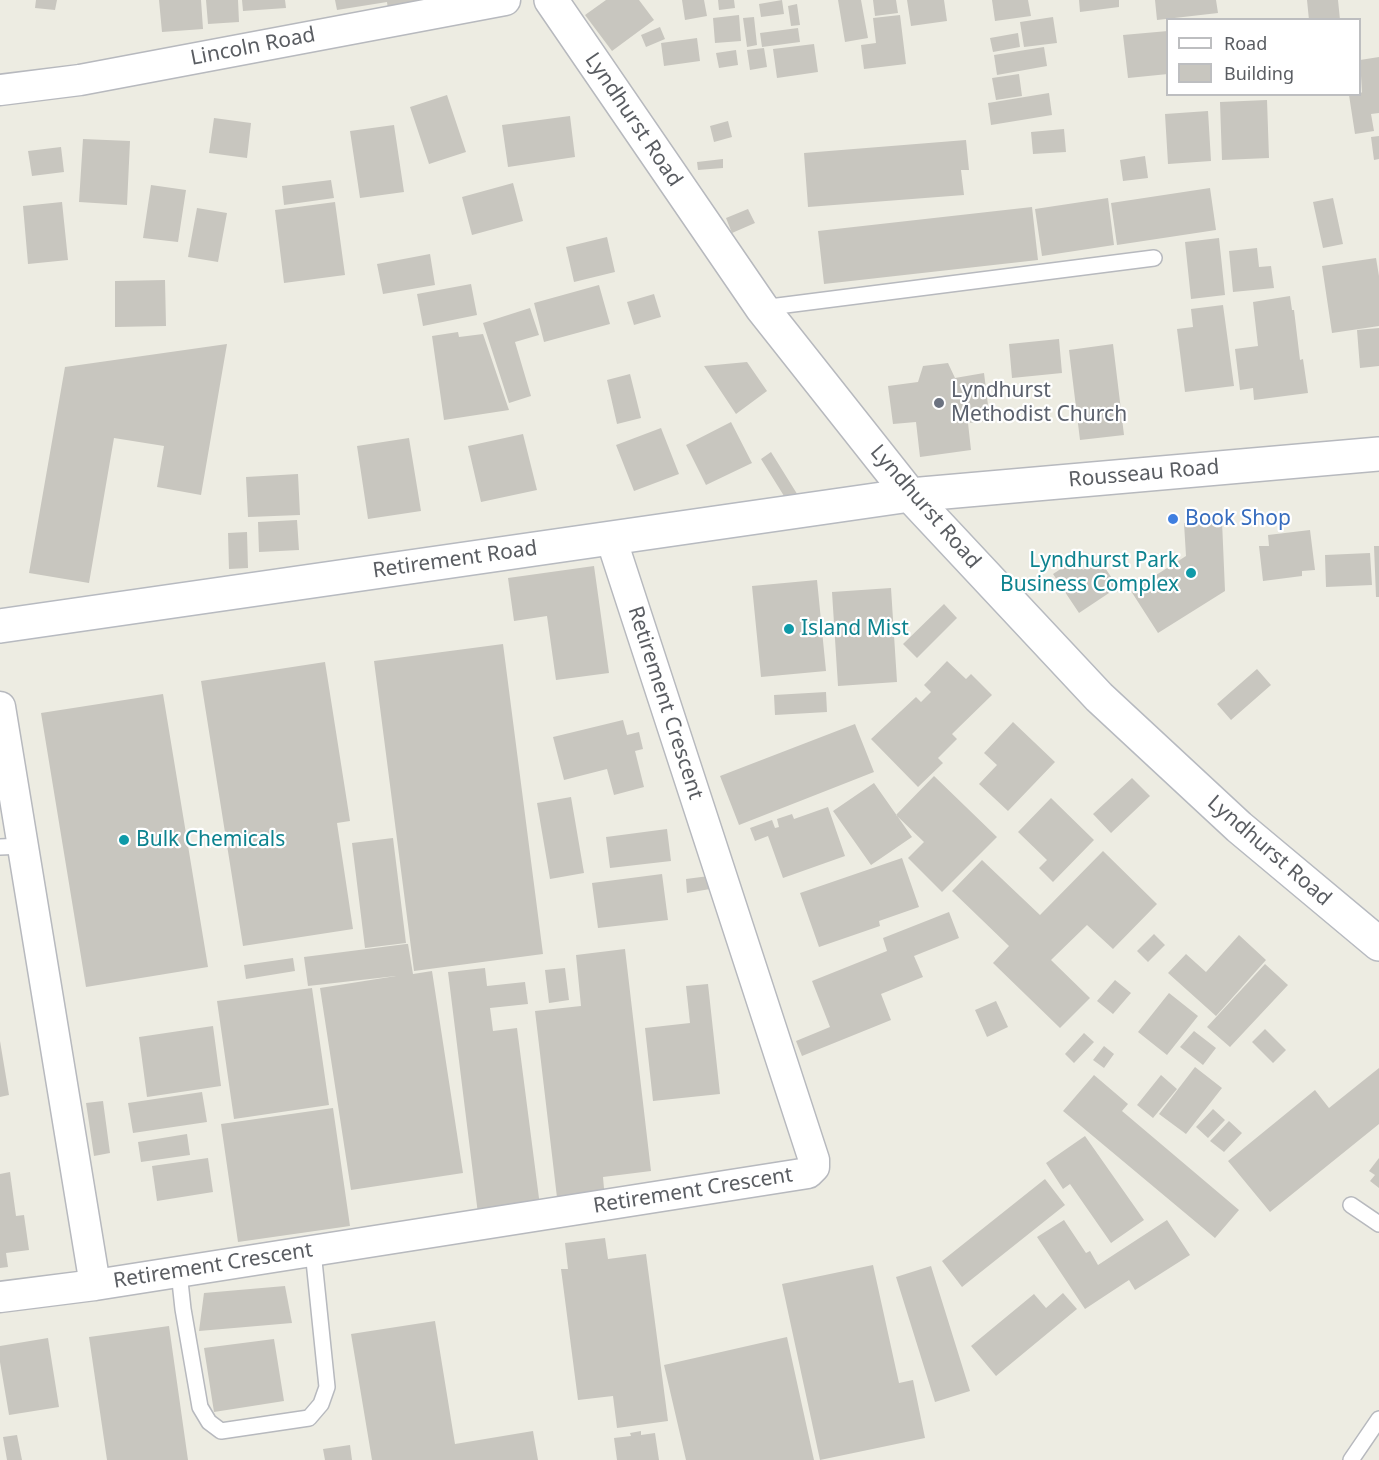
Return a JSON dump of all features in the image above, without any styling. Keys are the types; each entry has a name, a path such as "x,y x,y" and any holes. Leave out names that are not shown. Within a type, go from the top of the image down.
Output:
{"main road":[{"name":"Lyndhurst Road","path":"551,0 762,308 910,495 1099,698 1239,827 1379,944"},
{"name":"Rousseau Road","path":"910,495 1379,454"},
{"name":"Retirement Road","path":"0,626 910,495"}],"street":[{"name":"Lincoln Road","path":"0,90 80,80 505,0"},
{"name":"Retirement Crescent","path":"0,1297 95,1285 808,1173 814,1167 814,1160 611,538"},
{"name":"Retirement Crescent","path":"0,707 11,847 95,1285"}],"lane":[{"path":"762,308 1154,258"},
{"path":"1351,1205 1379,1224"},
{"path":"178,1272 200,1407 209,1422 222,1431 309,1418 321,1404 327,1387 314,1251"},
{"path":"1351,1460 1379,1419"}],"building":[{"path":"36,0 57,0 55,10 35,8"},
{"path":"159,0 201,0 203,29 162,32"},
{"path":"206,0 238,0 239,22 208,24"},
{"path":"242,0 285,0 286,8 243,11"},
{"path":"335,0 440,0 388,9 387,2 337,10"},
{"path":"606,0 639,0 654,20 612,51 585,15"},
{"path":"682,0 704,0 707,16 685,20"},
{"path":"718,0 734,0 735,8 719,10"},
{"path":"782,0 784,14 761,17 759,4"},
{"path":"838,0 861,0 868,38 845,42"},
{"path":"873,0 896,0 898,13 875,16"},
{"path":"907,0 944,0 947,21 911,26"},
{"path":"992,0 1028,0 1031,16 995,21"},
{"path":"1079,0 1119,0 1119,7 1080,12"},
{"path":"1155,0 1216,0 1218,13 1157,20"},
{"path":"1307,0 1338,0 1340,18 1309,18"},
{"path":"797,4 800,25 791,26 788,6"},
{"path":"739,15 741,41 715,43 713,18"},
{"path":"900,15 906,64 864,69 861,45 876,43 873,18"},
{"path":"754,17 757,45 747,47 743,18"},
{"path":"1053,17 1057,43 1024,47 1020,22"},
{"path":"660,27 665,39 646,47 641,35"},
{"path":"798,28 800,42 762,47 760,33"},
{"path":"1166,31 1166,74 1128,78 1123,35"},
{"path":"1018,33 1020,47 993,52 990,38"},
{"path":"697,38 700,61 664,66 661,43"},
{"path":"814,44 818,72 777,78 773,49"},
{"path":"1044,47 1047,66 997,75 994,55"},
{"path":"764,48 767,67 750,70 747,50"},
{"path":"736,50 738,65 719,68 716,53"},
{"path":"1379,57 1379,113 1371,114 1374,131 1355,134 1349,96 1361,96 1361,60"},
{"path":"1019,74 1022,96 996,100 992,78"},
{"path":"1049,93 1052,115 991,125 988,103"},
{"path":"447,95 466,152 429,164 410,107"},
{"path":"1267,100 1269,158 1222,160 1220,102"},
{"path":"1208,111 1211,161 1168,164 1165,114"},
{"path":"570,116 575,157 508,167 502,125"},
{"path":"214,118 251,123 247,158 209,153"},
{"path":"728,121 732,137 714,142 710,126"},
{"path":"394,125 404,192 360,198 350,131"},
{"path":"1064,129 1066,152 1033,154 1031,132"},
{"path":"1379,136 1379,159 1374,160 1371,137"},
{"path":"83,139 130,141 127,205 79,202"},
{"path":"966,140 969,170 961,170 964,195 808,207 804,153"},
{"path":"61,147 64,172 32,176 28,151"},
{"path":"1145,156 1148,178 1123,181 1120,160"},
{"path":"723,159 723,168 698,170 697,162"},
{"path":"331,180 334,198 284,205 282,186"},
{"path":"513,183 523,221 472,235 462,197"},
{"path":"151,185 186,190 178,242 143,238"},
{"path":"1210,188 1216,230 1117,245 1111,203"},
{"path":"1108,198 1114,245 1042,256 1035,209"},
{"path":"1333,198 1343,244 1323,248 1313,202"},
{"path":"62,202 68,260 28,264 23,206"},
{"path":"335,202 345,275 284,283 275,210"},
{"path":"1032,207 1038,260 824,284 818,231"},
{"path":"197,208 227,213 218,262 188,257"},
{"path":"748,209 755,223 732,233 726,218"},
{"path":"607,237 615,272 574,282 566,247"},
{"path":"1219,238 1225,295 1191,299 1185,242"},
{"path":"1257,248 1259,267 1271,266 1274,288 1233,292 1229,251"},
{"path":"430,254 435,285 383,294 377,264"},
{"path":"1376,258 1379,276 1379,326 1332,333 1322,266"},
{"path":"165,280 166,326 115,327 115,281"},
{"path":"471,284 477,315 423,326 417,294"},
{"path":"599,285 610,324 544,342 534,303"},
{"path":"654,294 661,317 634,325 627,302"},
{"path":"1290,296 1300,360 1303,359 1308,393 1254,400 1253,388 1240,390 1235,349 1258,346 1253,302"},
{"path":"1223,305 1234,386 1185,392 1177,329 1193,327 1191,309"},
{"path":"530,308 539,335 515,342 531,396 509,403 483,323"},
{"path":"1379,328 1379,366 1360,368 1357,330"},
{"path":"458,332 459,337 483,334 509,410 444,420 432,336"},
{"path":"1059,339 1062,373 1012,378 1009,344"},
{"path":"227,344 201,495 157,487 164,446 114,438 89,583 29,573 65,367"},
{"path":"1113,344 1124,435 1080,440 1069,350"},
{"path":"747,362 767,391 736,414 704,366"},
{"name":"Lyndhurst Methodist Church","path":"948,363 955,378 984,373 990,421 968,423 971,450 920,457 916,422 893,424 888,386 918,382 923,366"},
{"path":"630,374 641,418 617,424 607,380"},
{"path":"731,422 752,463 706,485 686,445"},
{"path":"661,428 679,474 634,491 616,445"},
{"path":"523,434 537,490 481,502 468,446"},
{"path":"409,438 421,511 368,519 357,446"},
{"path":"771,452 799,497 789,504 761,459"},
{"path":"298,474 300,515 248,517 246,477"},
{"path":"297,520 299,550 259,552 258,522"},
{"name":"Lyndhurst Park Business Complex","path":"1222,521 1225,591 1158,633 1131,591 1186,556 1184,523"},
{"path":"1310,530 1315,570 1302,571 1302,576 1263,581 1259,546 1269,546 1268,535"},
{"path":"247,532 248,568 229,569 228,533"},
{"path":"1374,546 1379,546 1379,597 1376,597"},
{"path":"1370,553 1372,585 1326,587 1325,555"},
{"path":"1076,559 1083,570 1099,559 1118,587 1079,613 1053,574"},
{"path":"594,566 609,673 556,680 547,616 514,621 508,578"},
{"name":"Island Mist","path":"817,580 826,671 761,677 752,586"},
{"path":"891,588 897,682 838,686 832,592"},
{"path":"944,604 957,618 917,658 903,644"},
{"path":"503,644 543,954 414,971 374,661"},
{"path":"947,661 966,679 971,674 992,695 952,734 957,739 938,758 943,763 918,787 871,739 916,697 921,702 931,692 924,685"},
{"path":"325,662 350,821 337,823 353,929 243,946 201,681"},
{"path":"1257,669 1271,685 1231,720 1217,704"},
{"path":"826,692 827,712 775,715 774,695"},
{"name":"Bulk Chemicals","path":"163,694 208,967 86,987 41,713"},
{"path":"623,720 627,735 639,732 643,749 635,751 644,787 614,795 607,769 564,780 553,737"},
{"path":"1013,722 1055,762 1008,811 979,784 997,765 984,753"},
{"path":"855,724 874,772 739,825 720,776"},
{"path":"934,776 997,837 942,892 908,858 924,842 896,815"},
{"path":"1132,778 1150,796 1111,833 1093,814"},
{"path":"874,783 912,837 871,865 833,811"},
{"path":"571,797 584,873 550,879 537,803"},
{"path":"1051,798 1094,840 1053,882 1039,868 1047,860 1018,832"},
{"path":"828,807 845,856 783,878 768,836 755,841 750,828 772,820 775,828 779,827 777,819 792,814 794,819"},
{"path":"667,829 671,861 610,868 606,837"},
{"path":"393,838 406,943 365,948 352,843"},
{"path":"1103,851 1157,904 1113,949 1087,925 1051,960 1090,998 1060,1028 993,963 1009,946 952,891 982,860 1040,915"},
{"path":"902,858 919,907 879,921 880,926 819,947 800,893"},
{"path":"662,874 668,920 598,928 592,883"},
{"path":"709,876 710,889 687,893 686,879"},
{"path":"949,912 959,938 914,956 923,977 881,994 891,1020 802,1056 796,1041 830,1027 812,981 887,951 883,938"},
{"path":"1154,934 1165,945 1148,962 1137,951"},
{"path":"1239,935 1266,960 1216,1016 1168,973 1186,954 1206,972"},
{"path":"408,944 413,974 432,971 463,1173 351,1190 320,988 396,976 308,986 304,957"},
{"path":"625,949 651,1171 603,1177 605,1200 558,1206 535,1011 581,1006 576,955"},
{"path":"293,958 295,971 246,979 244,965"},
{"path":"1265,964 1288,985 1230,1047 1207,1027"},
{"path":"485,968 487,986 525,982 528,1004 490,1008 493,1031 517,1028 540,1206 478,1214 448,972"},
{"path":"565,968 569,1000 549,1003 545,970"},
{"path":"1115,980 1131,993 1113,1014 1097,1001"},
{"path":"708,984 720,1094 653,1101 645,1028 690,1023 686,986"},
{"path":"312,988 329,1105 234,1119 217,1001"},
{"path":"1169,993 1198,1016 1167,1055 1138,1032"},
{"path":"996,1001 1008,1027 987,1037 975,1010"},
{"path":"213,1026 221,1086 147,1097 139,1037"},
{"path":"1265,1029 1286,1050 1273,1063 1252,1042"},
{"path":"1194,1031 1216,1048 1203,1065 1180,1047"},
{"path":"1084,1033 1094,1042 1074,1063 1065,1054"},
{"path":"0,1041 9,1095 0,1097"},
{"path":"1104,1046 1114,1054 1104,1068 1093,1060"},
{"path":"1195,1067 1222,1088 1186,1134 1159,1114"},
{"path":"1379,1068 1379,1124 1270,1212 1228,1161 1315,1090 1329,1108"},
{"path":"1094,1075 1128,1104 1122,1111 1239,1210 1215,1238 1063,1111"},
{"path":"1161,1075 1177,1089 1153,1118 1137,1105"},
{"path":"202,1092 207,1122 133,1133 128,1103"},
{"path":"103,1101 110,1153 94,1156 86,1103"},
{"path":"333,1108 350,1226 238,1242 221,1124"},
{"path":"1213,1109 1225,1120 1208,1138 1196,1127"},
{"path":"1229,1121 1242,1133 1224,1152 1210,1141"},
{"path":"187,1134 190,1155 141,1162 138,1142"},
{"path":"1085,1136 1144,1220 1111,1243 1070,1184 1063,1189 1046,1163"},
{"path":"208,1158 213,1192 157,1201 152,1166"},
{"path":"1379,1158 1379,1188 1370,1181 1375,1175 1369,1171"},
{"path":"10,1172 16,1216 24,1215 29,1250 6,1253 8,1267 0,1268 0,1174"},
{"path":"1045,1179 1065,1205 962,1287 942,1261"},
{"path":"1064,1220 1086,1253 1090,1251 1098,1265 1167,1220 1190,1255 1135,1290 1129,1280 1085,1309 1037,1237"},
{"path":"605,1238 608,1259 646,1254 668,1421 617,1428 613,1396 578,1400 561,1269 568,1269 565,1243"},
{"path":"873,1265 899,1383 913,1380 925,1438 820,1460 782,1284"},
{"path":"931,1266 970,1391 935,1402 896,1277"},
{"path":"285,1286 292,1323 199,1331 204,1293"},
{"path":"1063,1293 1077,1309 996,1376 971,1346 1034,1294 1046,1308"},
{"path":"435,1321 455,1444 533,1431 538,1460 372,1460 351,1334"},
{"path":"169,1326 188,1460 107,1460 89,1337"},
{"path":"787,1337 814,1460 686,1460 664,1365"},
{"path":"48,1338 59,1407 9,1415 0,1362 0,1346"},
{"path":"274,1339 284,1401 214,1412 204,1348"},
{"path":"641,1431 641,1435 655,1433 659,1460 617,1460 614,1438 631,1436 630,1433"},
{"path":"17,1435 22,1460 7,1460 3,1437"},
{"path":"350,1445 352,1460 325,1460 323,1449"}],"place":[{"name":"Lyndhurst Methodist Church","path":"939,403"},
{"name":"Book Shop","path":"1173,519"},
{"name":"Lyndhurst Park Business Complex","path":"1191,573"},
{"name":"Island Mist","path":"789,629"},
{"name":"Bulk Chemicals","path":"124,840"}]}
